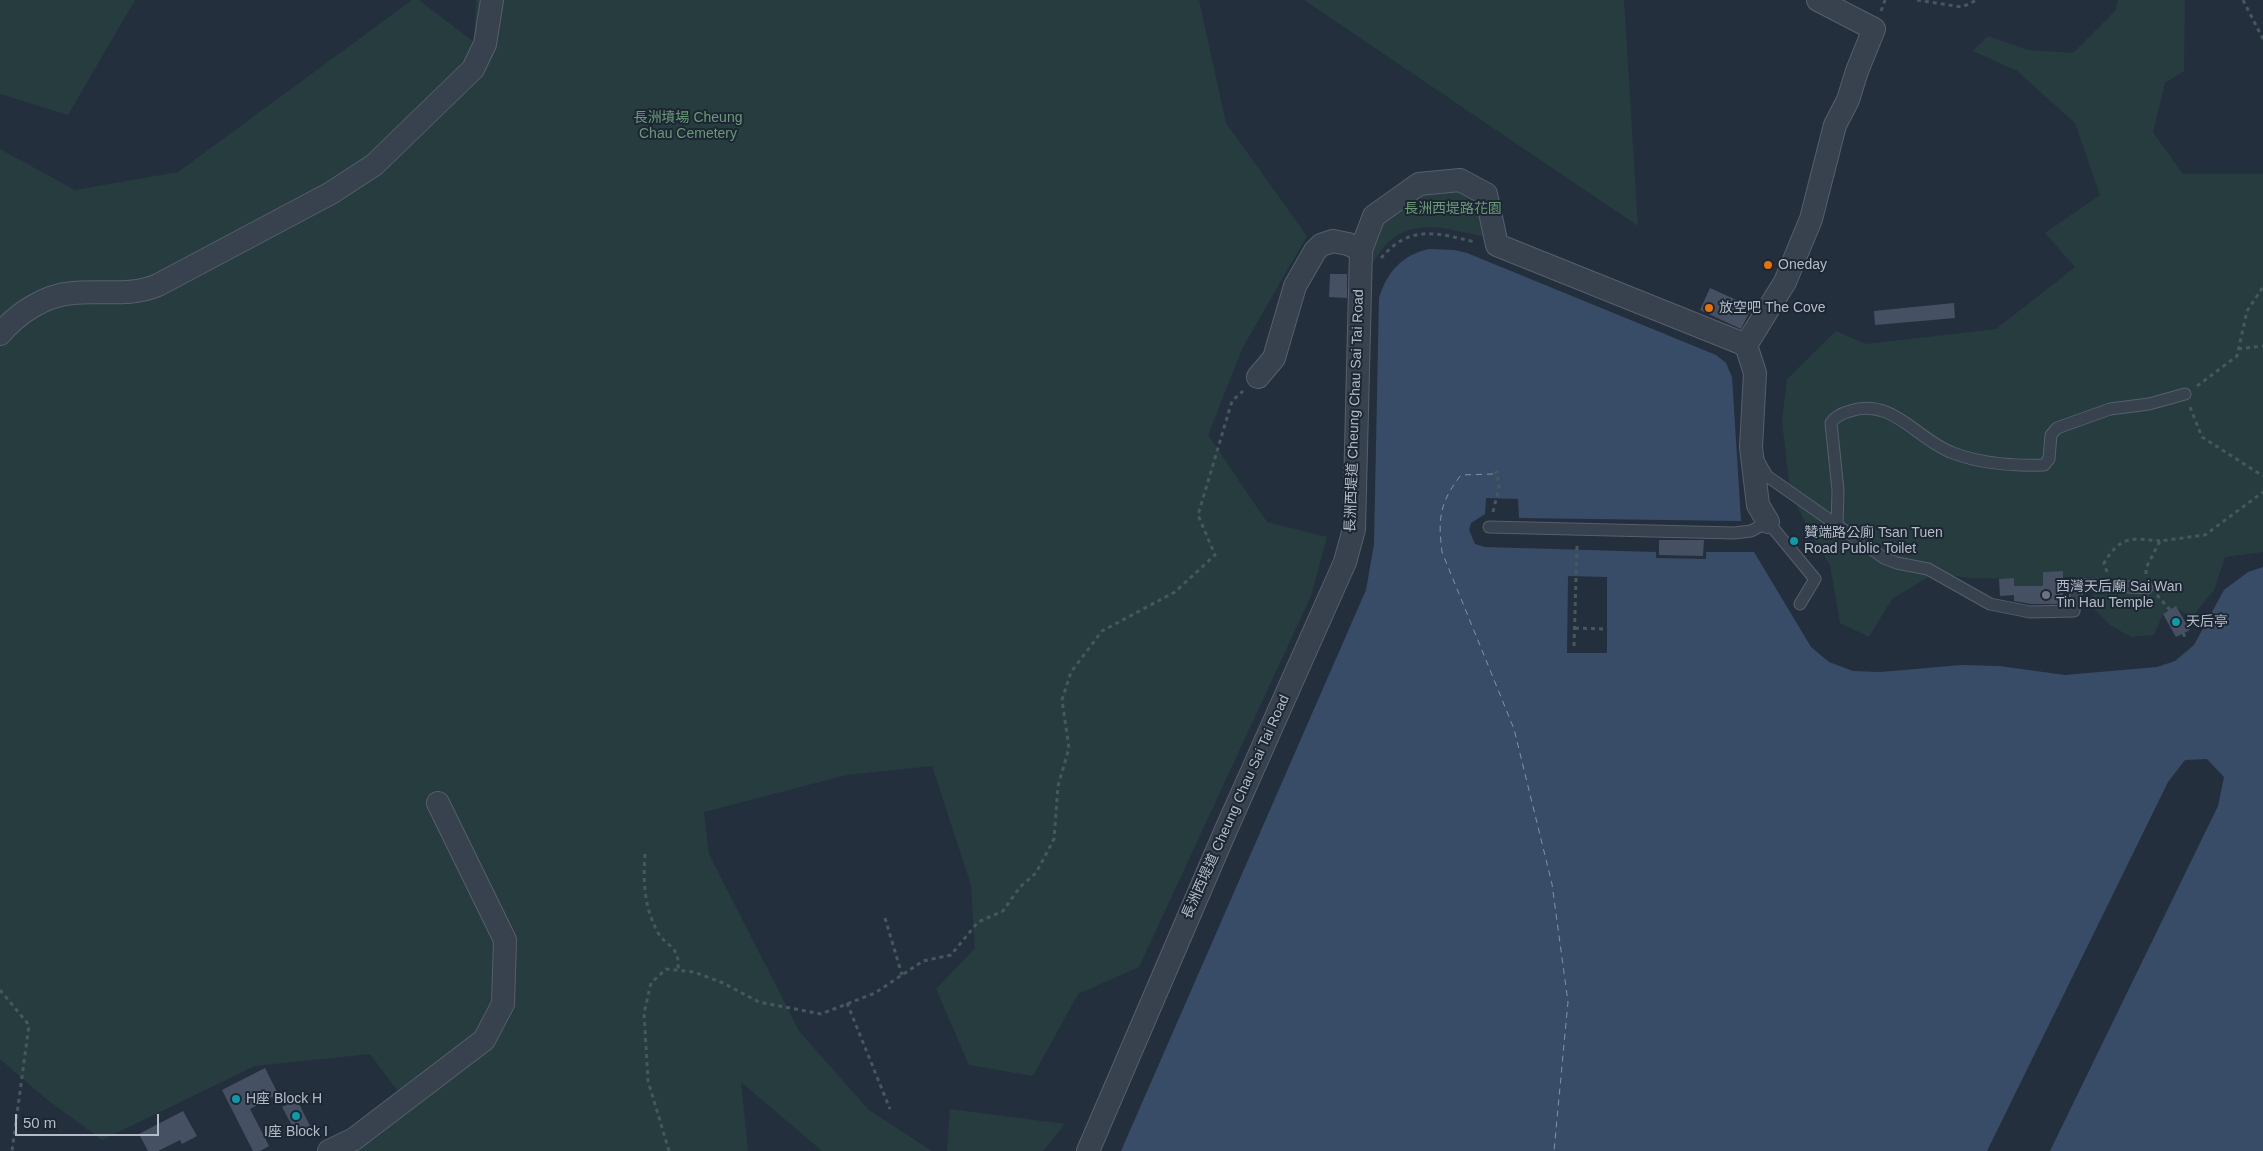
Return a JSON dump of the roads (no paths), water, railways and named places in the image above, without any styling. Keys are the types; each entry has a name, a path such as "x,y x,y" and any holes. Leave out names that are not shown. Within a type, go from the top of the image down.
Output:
{"street":[{"path":"0,334 25,312 53,297 74,292 127,293 158,285 357,178 385,156 469,74 479,59 485,44 492,0"},
{"path":"1768,522 1758,505 1751,447 1755,373 1746,345 1785,282 1811,219 1835,125 1848,100 1857,71 1874,29 1818,0"},
{"name":"長洲西堤道 Cheung Chau Sai Tai Road","path":"1088,1151 1233,814 1345,562 1354,529 1370,255 1374,216 1419,184 1460,180 1486,194 1497,245 1746,345"},
{"path":"1258,377 1274,358 1295,286 1315,251 1327,242 1333,241 1348,244 1370,255"},
{"path":"329,1151 354,1139 484,1040 504,1004 504,940 438,803"}],"lane":[{"path":"1837,526 1838,490 1831,427 1834,419 1844,413 1858,409 1881,410 1900,418 1928,441 1954,454 2005,465 2044,465 2049,459 2051,435 2058,428 2110,409 2149,404 2185,394"},
{"path":"1751,447 1767,476 1837,526 1891,561 1928,569 1990,604 2030,612 2074,611 2077,584 2147,588"},
{"path":"1489,528 1734,533 1751,531 1768,522 1815,578 1800,604"}],"water":[{"path":"1429,249 1454,250 1467,253 1716,355 1726,363 1732,377 1741,521 1519,518 1518,499 1486,498 1485,514 1471,523 1469,530 1475,544 1485,547 1656,552 1656,558 1706,559 1706,552 1754,552 1811,647 1829,662 1853,671 1880,672 1962,665 1999,666 2065,675 2157,667 2175,661 2194,645 2224,590 2248,572 2263,567 2263,1151 1121,1151 1366,590 1374,544 1379,298 1386,280 1403,260"}],"place":[{"name":"Oneday","path":"1768,265"},
{"name":"放空吧 The Cove","path":"1709,308"},
{"name":"贊端路公廁 Tsan Tuen Road Public Toilet","path":"1794,541"},
{"name":"西灣天后廟 Sai Wan Tin Hau Temple","path":"2046,595"},
{"name":"天后亭","path":"2176,622"},
{"name":"H座 Block H","path":"236,1099"},
{"name":"I座 Block I","path":"296,1116"}],"park label":[{"name":"長洲墳場 Cheung Chau Cemetery","path":"688,126"},
{"name":"長洲西堤路花園","path":"1453,209"}]}
